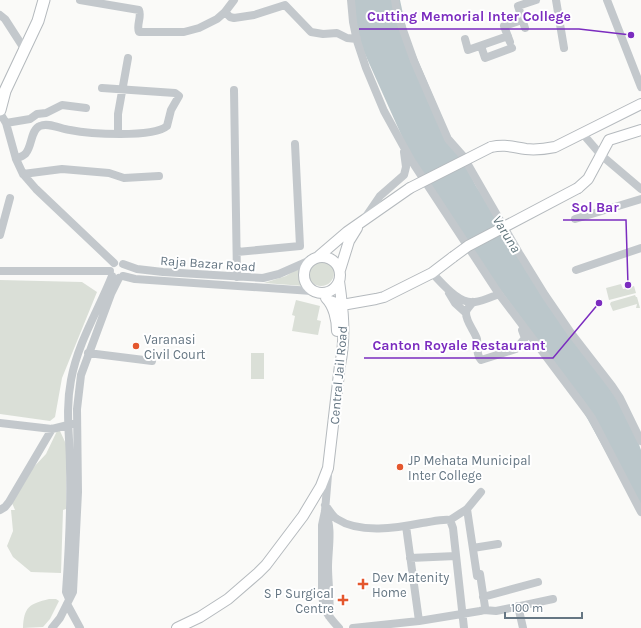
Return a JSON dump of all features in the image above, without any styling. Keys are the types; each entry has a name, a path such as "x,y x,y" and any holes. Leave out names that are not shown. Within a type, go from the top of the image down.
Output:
{"highway":[{"path":"4,95 38,22 44,0"},
{"path":"4,95 43,23 48,0"}],"main road":[{"path":"641,104 555,147 544,149 527,149 506,145 491,147 410,188 362,222 305,266 305,282 316,292 330,301 342,305 376,299 389,295 432,273 468,246 578,188 588,179 609,140 641,130"},
{"path":"316,292 332,290 339,281 340,270 349,241 362,222"},
{"path":"316,258 330,258 336,263 340,270"},
{"name":"Central Jail Road","path":"177,628 200,617 228,599 266,565 303,516 321,486 328,468 342,354 343,329 339,281"},
{"path":"330,301 337,327 337,355 340,365"}],"street":[{"path":"80,0 139,10 138,30 140,32 191,31 210,23 225,12 234,0"},
{"path":"351,0 353,22 366,68 378,98 411,160 499,294 592,418 641,512"},
{"path":"395,0 396,13 414,61 448,138 463,156 545,295 571,333 612,386 637,426 641,441"},
{"path":"510,42 504,26 524,24 518,6 536,0"},
{"path":"556,0 564,48"},
{"path":"608,0 641,87"},
{"path":"225,12 231,18 234,18 260,14 284,5 312,32 323,34 337,33 347,38 357,39"},
{"path":"0,15 5,18 25,50"},
{"path":"465,39 468,50 481,46 510,42"},
{"path":"481,46 485,58 510,42"},
{"path":"118,133 118,118 128,58"},
{"path":"16,159 27,152 36,129 40,126 47,125 82,132 118,133 143,133 165,127 168,123 171,110 179,96 175,93 102,88"},
{"path":"234,90 237,277"},
{"path":"4,95 6,123 16,159 24,174 36,189 114,263 110,267 116,275"},
{"path":"6,123 30,119 37,114 46,113 64,104 86,108"},
{"path":"582,133 601,155 641,189"},
{"path":"237,252 300,246 295,144"},
{"path":"362,222 380,196 404,175 406,167 403,145"},
{"path":"24,174 62,169 109,173 124,178 159,176"},
{"path":"0,235 10,198"},
{"path":"575,219 641,199"},
{"path":"576,270 641,248"},
{"name":"Raja Bazar Road","path":"114,263 119,262 137,269 163,272 254,278 271,277 316,258"},
{"path":"80,628 68,601 66,592 71,518 70,462 67,422 71,380 77,354 91,320 104,294 116,275 126,271 123,264"},
{"path":"0,271 116,275 135,279 316,292"},
{"path":"432,273 444,286 462,300 473,302 499,294"},
{"path":"52,628 60,618 73,592 78,492 78,393 83,367 111,294 116,275"},
{"path":"444,286 455,303 466,313 476,339 479,357 482,360 518,347 525,338 522,330 525,328"},
{"path":"466,313 473,302"},
{"path":"88,353 152,361"},
{"path":"0,418 52,423 77,423"},
{"path":"0,423 52,429 67,422"},
{"path":"0,510 9,502 52,429"},
{"name":"Central Jail Road","path":"328,468 325,508 329,526 328,568 330,606 334,624"},
{"path":"325,508 338,519 358,527 370,529 406,526 450,520 467,509 481,492"},
{"path":"467,509 485,607 484,610"},
{"path":"450,520 453,528 464,628"},
{"path":"406,526 419,621"},
{"path":"473,548 498,544"},
{"path":"410,558 456,556"},
{"path":"483,597 538,582"},
{"path":"353,628 419,621 480,612 484,610 496,611 553,599"},
{"path":"518,606 523,628"}],"shaded area":[{"path":"321,260 330,264 334,273 330,282 321,286 312,282 308,273 312,264"},
{"path":"301,267 300,272 304,286 264,283 286,276"},
{"path":"0,280 82,282 97,292 62,378 55,417 50,421 0,414"},
{"path":"621,284 623,289 634,286 636,293 609,300 606,288"},
{"path":"635,295 640,308 636,308 637,304 613,311 610,304 611,302"},
{"path":"296,300 320,306 317,320 321,321 318,335 292,331 295,316 292,315"},
{"path":"251,353 264,353 264,379 251,379"},
{"path":"57,431 60,431 66,444 66,509 63,510 61,573 31,572 13,557 7,546 13,531 11,510 15,510 12,503 30,471 46,454"},
{"path":"49,599 56,599 59,601 50,619 43,627 23,628 26,611 32,605"}],"water":[{"name":"Varuna","path":"352,0 400,0 408,37 450,136 476,186 612,389 632,425 641,450 641,515 563,375 485,269 417,170 356,34"}],"place":[{"name":"Cutting Memorial Inter College","path":"631,35"},
{"name":"Sol Bar","path":"628,285"},
{"name":"Canton Royale Restaurant","path":"599,303"},
{"name":"Varanasi Civil Court","path":"136,346"},
{"name":"JP Mehata Municipal Inter College","path":"400,467"},
{"name":"Dev Matenity Home","path":"363,584"},
{"name":"S P Surgical Centre","path":"343,600"}]}
